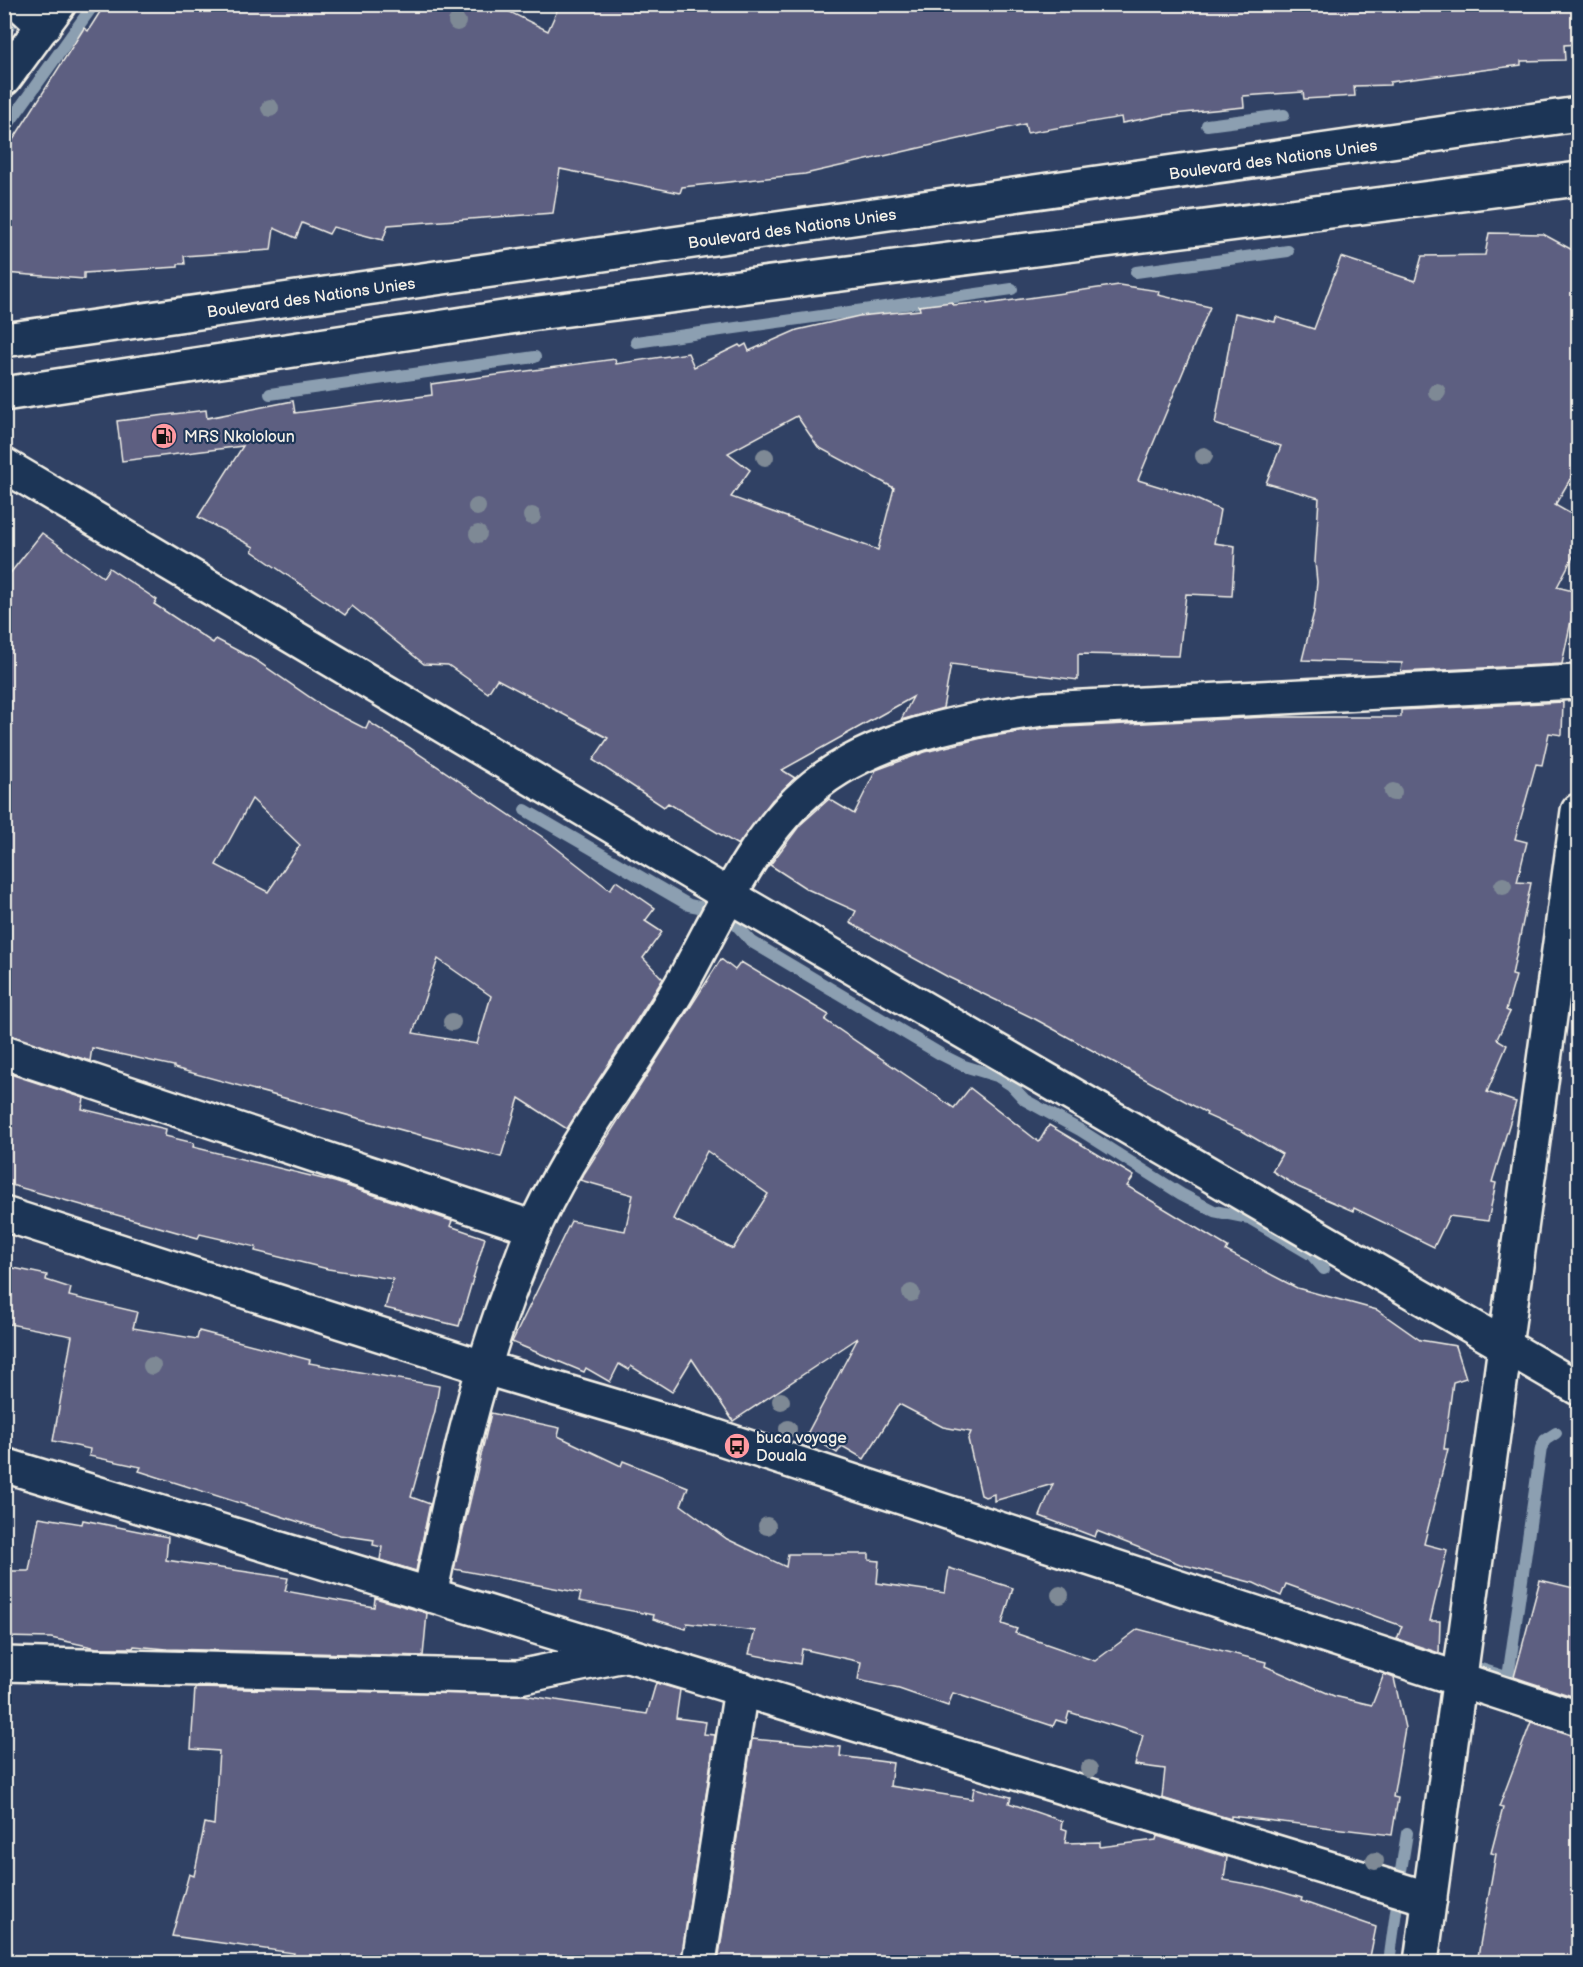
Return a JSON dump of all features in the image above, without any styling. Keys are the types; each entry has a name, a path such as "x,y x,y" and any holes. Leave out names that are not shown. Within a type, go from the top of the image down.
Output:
{"street":[{"path":"4,79 41,12"},
{"name":"Boulevard des Nations Unies","path":"4,340 1578,114"},
{"path":"4,394 530,314 1578,179"},
{"path":"264,304 273,353"},
{"path":"4,465 728,895 1578,1388"},
{"path":"430,1595 456,1471 482,1367 534,1228 594,1123 681,985 728,895 780,820 807,791 834,772 863,756 894,744 983,717 1044,709 1578,682"},
{"path":"1421,1962 1578,811"},
{"path":"4,1053 534,1228"},
{"path":"4,1214 482,1367 702,1432 1578,1718"},
{"path":"4,1465 1430,1899"},
{"path":"4,1664 519,1677 627,1654"},
{"path":"699,1962 741,1689"}],"building":[{"path":"105,4 494,4 548,31 560,4 1578,4 1578,44 1564,45 1565,60 1521,61 1521,65 1390,82 1390,85 1354,86 1355,96 1304,99 1303,92 1243,96 1244,107 1163,115 1122,123 1121,117 1027,133 1025,124 805,174 682,187 680,193 560,169 553,213 388,225 383,240 333,227 329,234 302,223 296,238 274,228 271,250 184,256 185,264 178,264 178,267 84,273 84,279 4,273 4,154 84,28 88,31"},
{"path":"1489,233 1543,234 1578,253 1578,466 1555,505 1578,518 1578,547 1557,587 1577,592 1562,664 1401,672 1402,663 1302,660 1314,612 1319,498 1266,483 1281,446 1215,424 1235,313 1275,322 1276,317 1314,329 1341,257 1415,281 1422,256 1485,255"},
{"path":"1119,285 1159,291 1158,295 1210,307 1138,480 1187,495 1220,510 1214,543 1235,546 1232,596 1186,594 1179,656 1078,654 1078,680 951,664 943,708 901,720 913,697 782,770 795,778 772,800 738,845 668,803 664,807 593,760 608,738 497,679 488,693 448,665 424,664 352,606 345,615 252,551 254,547 198,517 243,446 122,461 117,421 206,410 207,418 293,401 295,413 432,395 431,384 615,359 616,364 688,353 694,367 739,345 741,347 746,344 749,351 797,330 859,316 920,310 919,306 952,302 953,305 987,302 987,304","holes":["797,416 818,447 894,488 878,550 731,497 750,470 728,453"]},
{"path":"42,533 103,577 109,568 157,600 154,604 213,643 216,639 257,661 327,709 366,729 369,722 541,836 610,890 616,881 655,908 645,921 662,932 643,958 663,979 567,1129 519,1098 501,1157 174,1068 174,1066 92,1048 90,1061 4,1034 4,581","holes":["252,799 300,845 268,892 216,865","438,959 491,996 477,1044 413,1033"]},
{"path":"1563,702 1562,735 1549,733 1542,765 1536,764 1515,839 1527,842 1517,882 1531,883 1512,975 1516,976 1506,1010 1510,1012 1497,1039 1507,1045 1487,1092 1516,1102 1492,1182 1496,1183 1488,1221 1449,1216 1434,1247 1354,1208 1353,1211 1298,1187 1272,1171 1282,1154 1244,1132 1206,1115 1207,1113 1035,1019 948,977 850,923 856,911 807,889 770,865 800,825 829,799 854,814 876,770 925,752 986,737 1046,728 1266,717 1401,717 1401,710"},
{"path":"721,959 735,970 741,962 829,1015 825,1020 954,1108 970,1088 1039,1142 1049,1125 1134,1176 1127,1186 1228,1247 1226,1251 1297,1288 1377,1310 1420,1340 1456,1346 1466,1378 1453,1382 1444,1449 1448,1449 1424,1544 1447,1550 1430,1621 1440,1621 1439,1653 1397,1639 1402,1626 1286,1584 1281,1596 1254,1583 1180,1564 1097,1531 1095,1537 1040,1516 1053,1484 994,1501 994,1494 985,1497 981,1495 968,1439 971,1432 943,1427 899,1404 864,1459 842,1446 837,1453 807,1434 858,1338 733,1421 692,1359 672,1392 631,1366 629,1370 619,1364 610,1382 586,1368 584,1372 512,1342 571,1221 625,1231 633,1195 580,1180","holes":["707,1151 768,1194 733,1249 673,1219"]},
{"path":"4,1072 84,1098 82,1109 166,1129 165,1136 194,1143 193,1147 335,1182 452,1221 450,1226 485,1238 459,1326 385,1308 393,1279 328,1269 255,1251 256,1247 200,1234 198,1238 4,1183"},
{"path":"4,1266 47,1275 46,1280 71,1288 69,1296 137,1312 133,1328 197,1339 199,1331 310,1360 309,1363 439,1386 435,1411 411,1497 430,1504 416,1571 380,1560 382,1547 373,1545 374,1540 340,1535 139,1471 141,1467 89,1456 90,1449 53,1441 72,1336 4,1323"},
{"path":"491,1413 560,1428 558,1436 621,1466 623,1461 688,1487 681,1505 727,1539 786,1567 788,1554 869,1554 869,1560 879,1561 877,1583 945,1593 949,1568 1013,1588 1002,1624 1017,1629 1015,1633 1095,1661 1138,1629 1266,1662 1265,1666 1334,1696 1372,1705 1384,1674 1394,1678 1405,1728 1393,1797 1398,1798 1392,1835 1231,1816 1231,1819 1162,1798 1165,1769 1135,1765 1143,1735 1069,1712 1066,1723 1056,1720 1053,1726 953,1693 948,1706 899,1689 858,1680 861,1662 802,1649 800,1664 749,1654 755,1631 687,1623 686,1629 653,1619 654,1615 579,1601 581,1593 454,1569"},
{"path":"39,1517 82,1524 83,1520 168,1537 166,1560 288,1578 285,1591 374,1607 375,1598 427,1613 423,1656 167,1649 134,1646 133,1648 97,1648 51,1638 4,1637 4,1571 29,1571"},
{"path":"1540,1580 1578,1589 1578,1698 1514,1677"},
{"path":"656,1683 680,1690 676,1718 706,1722 704,1734 715,1735 681,1962 309,1962 292,1959 294,1953 172,1936 189,1874 194,1876 205,1823 214,1825 219,1751 191,1749 195,1688 523,1695 647,1714"},
{"path":"1531,1722 1578,1736 1578,1962 1477,1962 1496,1854 1491,1853 1503,1808 1499,1807"},
{"path":"752,1739 841,1747 840,1756 893,1763 890,1786 972,1799 974,1788 1011,1797 1009,1803 1062,1821 1061,1828 1067,1830 1065,1843 1100,1842 1100,1847 1156,1840 1157,1836 1227,1857 1224,1880 1264,1887 1302,1898 1301,1901 1376,1927 1369,1962 718,1962"}],"waterway":[{"path":"4,130 94,4"},
{"path":"4,33 13,20"},
{"path":"1207,125 1284,115"},
{"path":"1136,272 1288,251"},
{"path":"636,342 1012,289"},
{"path":"270,394 535,357"},
{"path":"525,810 689,905 714,910 731,919 752,942 942,1055 964,1066 997,1076 1011,1085 1025,1100 1080,1130 1181,1194 1214,1211 1249,1218 1312,1255 1324,1269"},
{"path":"1507,1684 1541,1448 1545,1440 1556,1433"},
{"path":"1465,1664 1578,1700"},
{"path":"1399,1883 1407,1833"},
{"path":"1389,1962 1397,1904"}],"place":[{"name":"MRS Nkololoun","path":"164,436"},
{"name":"buca voyage Douala","path":"737,1446"}]}
